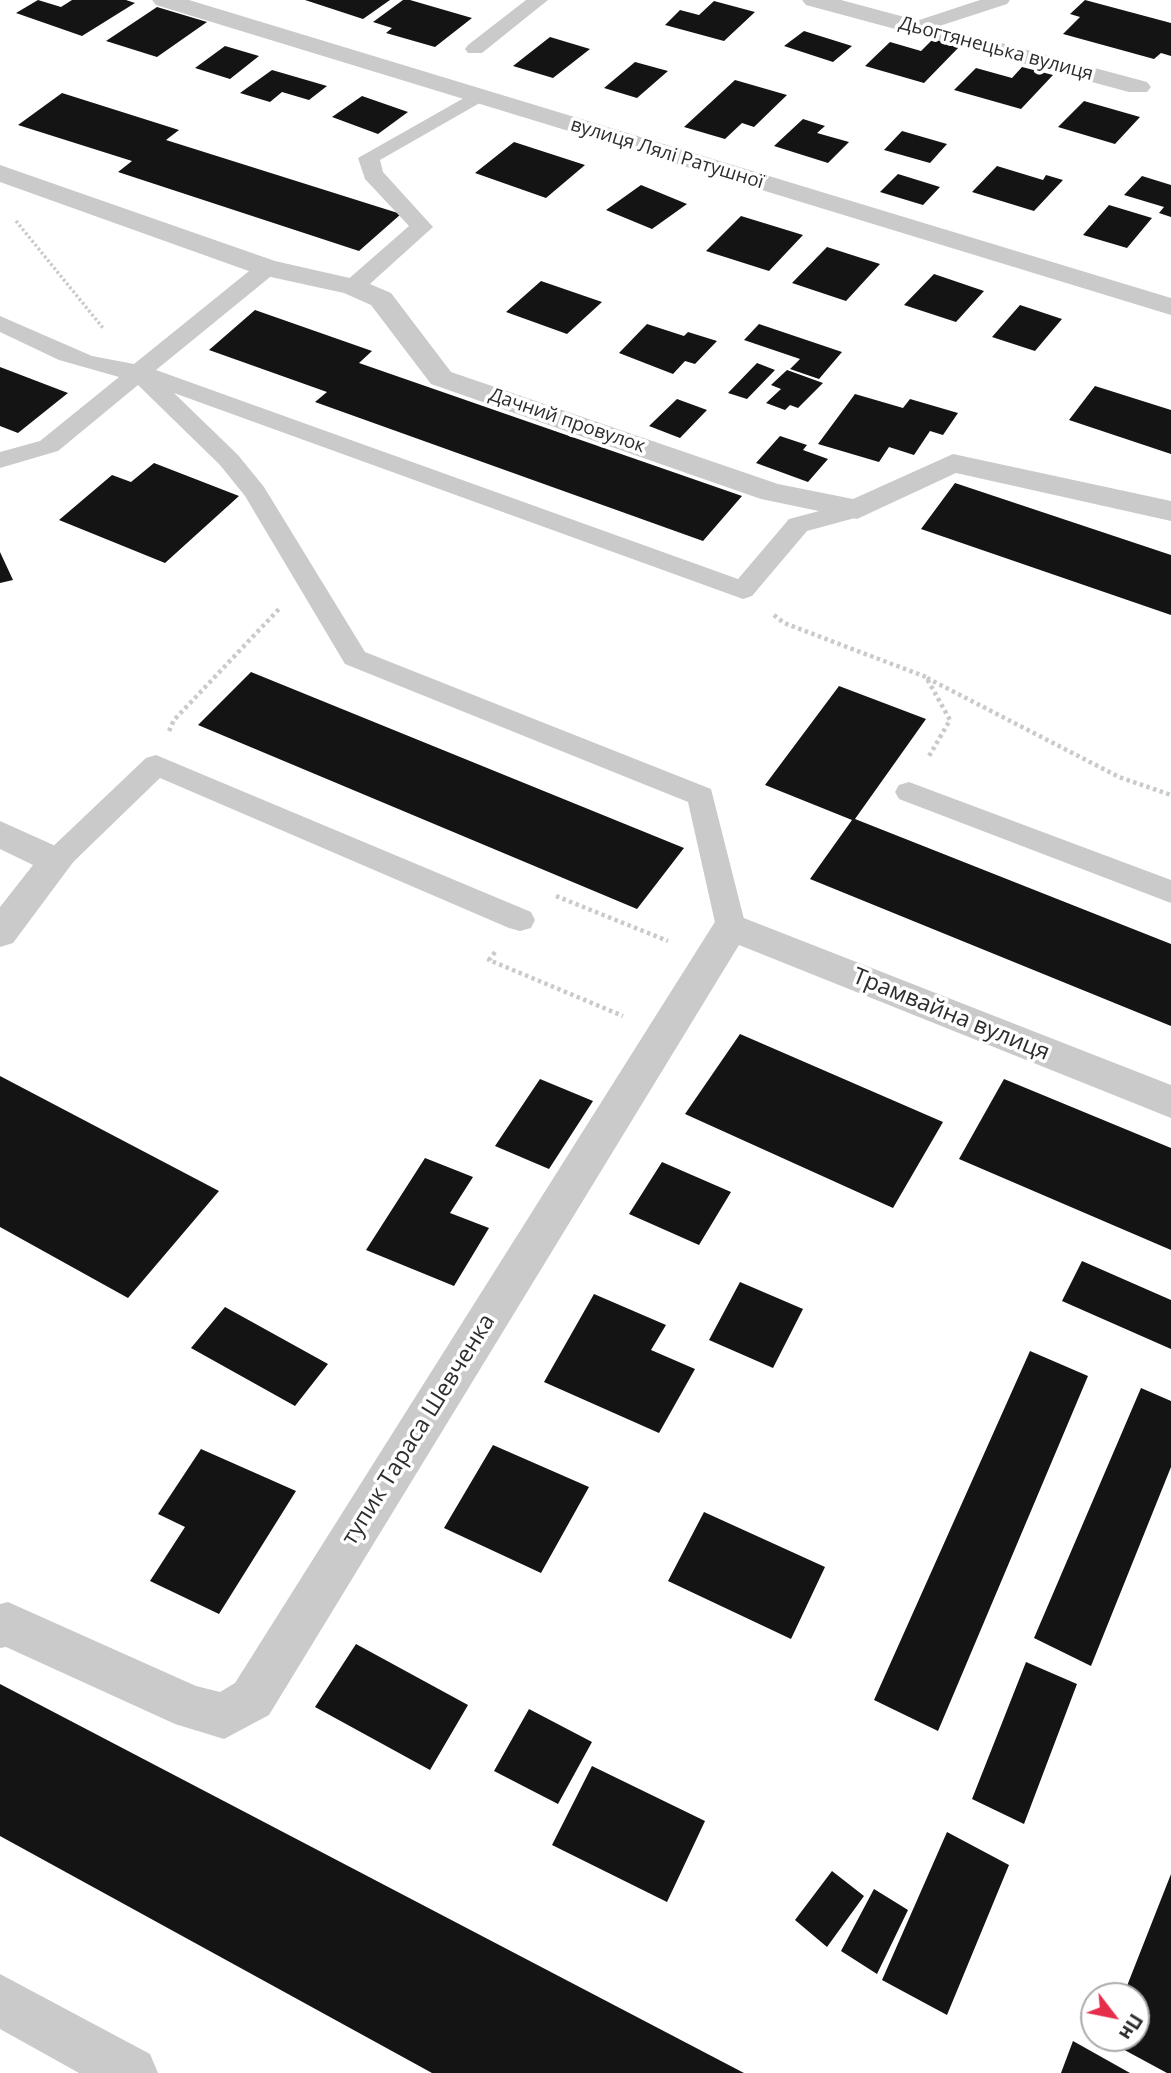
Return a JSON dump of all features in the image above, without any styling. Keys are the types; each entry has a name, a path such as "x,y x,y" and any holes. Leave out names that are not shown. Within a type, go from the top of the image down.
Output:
{"street":[{"name":"вулиця Лялі Ратушної","path":"164,0 1171,307"},
{"name":"Дьогтянецька вулиця","path":"814,0 1138,87"},
{"name":"Дачний провулок","path":"0,173 267,268 353,287 381,299 442,378 772,492 857,509"},
{"path":"857,509 953,463 1171,511"},
{"path":"0,834 56,861 0,933"},
{"name":"тупик Тараса Шевченка","path":"0,1626 8,1624 192,1708 224,1716 251,1699 722,943"},
{"name":"Трамвайна вулиця","path":"722,943 1171,1102"},
{"path":"0,2000 131,2073"}],"lane":[{"path":"475,49 538,0"},
{"path":"914,28 1000,0"},
{"path":"353,287 422,227 373,174 369,158 478,96"},
{"path":"0,460 49,446 267,268"},
{"path":"0,323 77,361 107,370 139,372 743,590 798,525 857,509"},
{"path":"139,372 229,460 255,493 355,658 701,796 722,943"},
{"path":"56,861 156,765 520,920"},
{"path":"909,792 1171,892"}],"path":[{"path":"9,212 139,372"},
{"path":"743,590 785,623 926,677 1119,777 1171,795"},
{"path":"156,765 174,720 275,610 319,599"},
{"path":"909,792 950,720 926,677"},
{"path":"666,1033 489,960 541,890 722,943"}],"building":[{"path":"38,0 61,7 72,0 126,0 135,3 82,36 16,13"},
{"path":"305,0 390,0 363,19"},
{"path":"403,0 472,18 435,47 386,33 392,28 373,22"},
{"path":"1085,0 1171,23 1171,56 1161,53 1154,59 1063,34 1080,17 1070,14"},
{"path":"714,1 755,12 724,41 665,25 680,10 699,15"},
{"path":"157,7 207,22 157,57 106,41"},
{"path":"804,31 852,46 833,62 784,46"},
{"path":"550,37 590,49 553,78 513,66"},
{"path":"933,39 960,46 924,83 865,66 890,42 921,51"},
{"path":"225,46 259,56 230,79 195,68"},
{"path":"635,62 668,71 637,98 604,88"},
{"path":"1022,67 1053,75 1021,109 954,90 976,68 1012,78"},
{"path":"272,70 327,86 309,100 282,92 270,102 240,93"},
{"path":"735,80 787,95 754,127 742,123 725,139 684,127"},
{"path":"62,93 179,130 166,140 401,214 359,251 118,172 132,161 18,125"},
{"path":"362,96 408,112 378,134 332,117"},
{"path":"1084,101 1140,117 1115,144 1058,127"},
{"path":"803,119 825,126 817,133 849,142 828,163 774,146"},
{"path":"902,131 947,144 930,163 884,150"},
{"path":"514,142 585,165 546,198 475,173"},
{"path":"997,166 1043,180 1046,175 1063,180 1034,211 972,192"},
{"path":"898,174 940,187 923,205 880,192"},
{"path":"1142,176 1171,185 1171,217 1159,213 1164,207 1124,195"},
{"path":"641,185 687,204 652,229 606,210"},
{"path":"1109,205 1152,218 1127,248 1083,235"},
{"path":"741,216 803,235 769,271 706,251"},
{"path":"827,247 880,264 846,301 792,283"},
{"path":"934,274 984,291 956,322 904,305"},
{"path":"541,281 602,302 567,334 506,312"},
{"path":"1020,305 1062,319 1035,351 992,337"},
{"path":"255,310 372,351 359,363 742,496 703,541 315,402 327,392 209,350"},
{"path":"647,324 684,336 688,332 717,341 695,364 685,361 673,374 619,353"},
{"path":"759,324 842,352 819,379 790,369 800,359 744,340"},
{"path":"757,363 775,370 747,399 728,393"},
{"path":"0,367 68,393 18,433 0,426"},
{"path":"787,370 823,383 798,408 790,405 785,410 766,403 781,389 771,385"},
{"path":"1095,386 1171,410 1171,454 1069,420"},
{"path":"855,394 903,408 910,399 958,413 943,435 930,431 914,455 889,447 879,462 818,444"},
{"path":"677,399 707,410 680,438 649,426"},
{"path":"780,436 807,445 803,450 828,459 808,482 756,463"},
{"path":"154,463 239,496 165,563 59,520 112,475 131,482"},
{"path":"955,483 1171,555 1171,615 921,529"},
{"path":"0,552 13,580 0,583"},
{"path":"251,672 684,848 637,909 198,725"},
{"path":"839,686 926,719 855,819 1171,944 1171,1026 810,879 852,820 765,785"},
{"path":"740,1034 943,1122 893,1208 685,1114"},
{"path":"0,1076 219,1191 128,1298 0,1227"},
{"path":"540,1079 593,1101 549,1169 495,1146"},
{"path":"1004,1079 1171,1148 1171,1250 959,1159"},
{"path":"425,1158 473,1177 450,1213 489,1228 454,1286 366,1250"},
{"path":"662,1162 731,1192 699,1245 629,1214"},
{"path":"1082,1261 1171,1300 1171,1349 1062,1301"},
{"path":"740,1282 803,1309 773,1368 709,1340"},
{"path":"594,1294 666,1325 651,1350 695,1369 659,1433 544,1382"},
{"path":"225,1307 328,1364 295,1406 191,1348"},
{"path":"1030,1351 1088,1376 938,1731 874,1700"},
{"path":"1141,1388 1171,1401 1171,1467 1091,1666 1034,1638"},
{"path":"493,1445 589,1487 541,1573 444,1528"},
{"path":"201,1449 296,1491 219,1614 150,1581 185,1527 158,1514"},
{"path":"704,1512 825,1567 791,1639 668,1581"},
{"path":"356,1644 468,1705 430,1770 315,1707"},
{"path":"1026,1662 1077,1684 1024,1824 972,1799"},
{"path":"0,1684 744,2073 432,2073 0,1836"},
{"path":"529,1709 592,1742 558,1804 494,1771"},
{"path":"592,1766 705,1821 667,1902 552,1845"},
{"path":"947,1832 1009,1865 947,2015 882,1980"},
{"path":"832,1871 864,1896 827,1947 795,1920"},
{"path":"1171,1874 1171,2073 1128,2052 1150,2052 1150,1982 1129,1982"},
{"path":"874,1889 908,1910 877,1974 841,1951"},
{"path":"1073,2041 1080,2045 1080,2052 1093,2052 1130,2073 1061,2073"}]}
